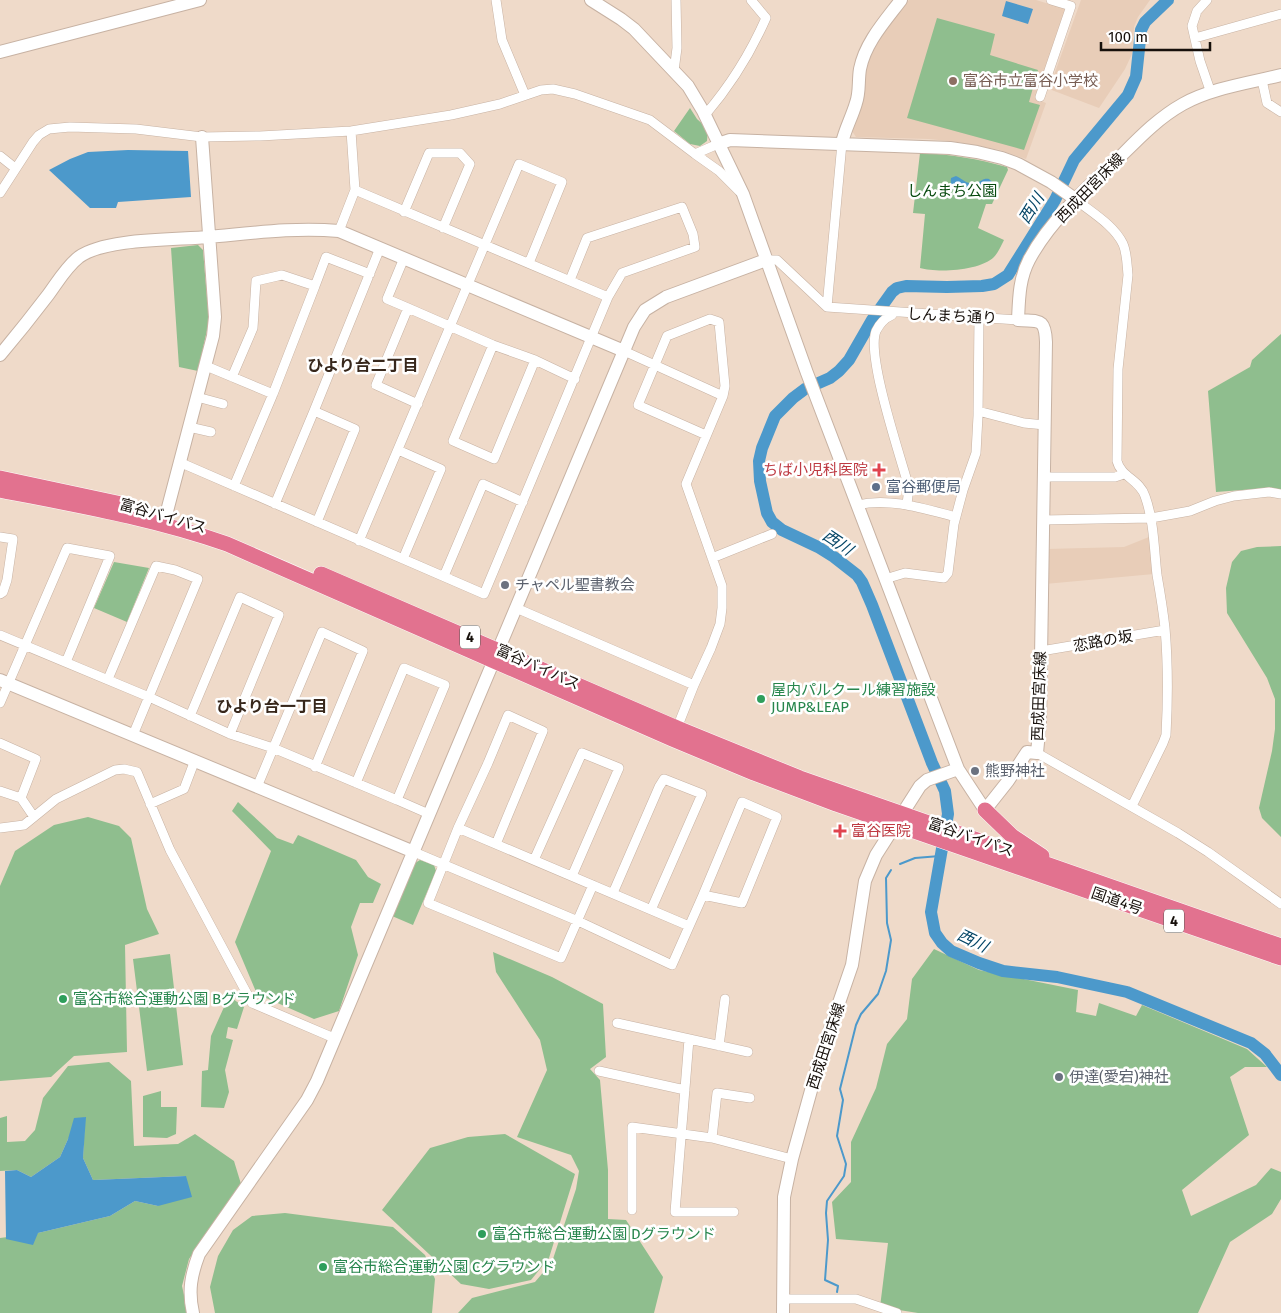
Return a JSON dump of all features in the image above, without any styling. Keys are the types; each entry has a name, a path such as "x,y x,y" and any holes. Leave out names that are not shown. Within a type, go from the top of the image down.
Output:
{"highway":[{"name":"富谷バイパス","path":"0,478 87,496 166,515 204,527 254,546 754,773 952,837 1069,879"},
{"name":"富谷バイパス","path":"0,490 128,516 192,532 227,544 496,656 898,819"},
{"path":"986,810 1012,836 1069,879"},
{"name":"国道4号","path":"1069,879 1281,946"},
{"name":"国道4号","path":"1069,879 1281,958"}],"street":[{"path":"0,52 200,0"},
{"path":"496,0 502,40 525,95"},
{"path":"591,0 621,19 634,30 688,86 705,115 742,194 954,770 986,810"},
{"path":"674,71 677,48 676,0"},
{"path":"705,115 714,105 754,45 766,18 751,0"},
{"path":"827,307 844,132 856,103 864,53 900,0"},
{"path":"1040,96 1071,6 1051,0"},
{"path":"1207,0 1197,10 1192,26 1200,61 1211,93"},
{"path":"1195,38 1281,14"},
{"name":"西成田宮床線","path":"986,810 1027,752 1037,753 1040,721 1045,328 1043,324 1038,322 1018,320 1019,292 1023,275 1029,261 1071,197 1152,126 1184,103 1211,93 1281,75"},
{"path":"1262,80 1267,103 1281,112"},
{"path":"0,193 15,168 39,135 49,129 70,127 136,129 202,137 351,131 451,115 500,104 541,90 553,89 575,94 650,120 719,171 742,194"},
{"path":"339,231 355,190 351,131"},
{"path":"166,515 206,366 215,317 202,137"},
{"path":"695,154 730,140 950,148 977,152 1018,164 1051,182 1117,235 1124,246 1128,275 1119,351 1117,461 1124,474 1143,490 1151,518 1165,630 1167,671 1166,734 1132,806"},
{"path":"404,212 429,153 460,153 470,164 442,228"},
{"path":"0,156 15,168"},
{"path":"359,541 519,164 562,182 529,263"},
{"path":"355,190 608,297"},
{"path":"179,462 484,594 608,297 622,274 695,247 693,234 682,207 587,238 570,280"},
{"path":"0,355 64,272 88,250 123,244 296,229 339,231 592,337 722,396"},
{"path":"275,504 380,248"},
{"path":"234,486 273,394 326,257 370,274"},
{"path":"404,258 387,299 493,345 535,360 575,379"},
{"path":"193,1313 189,1294 190,1284 192,1271 200,1254 307,1100 317,1081 637,322 645,310 666,297 766,260 777,260 827,307"},
{"path":"232,377 253,328 256,281 282,275 315,286"},
{"name":"しんまち通り","path":"827,307 1018,320"},
{"path":"408,308 376,385 418,404"},
{"path":"890,312 892,315 884,319 876,332 875,346 878,379 909,488 907,504"},
{"path":"885,579 905,573 944,578 948,573 956,517 976,453 979,317"},
{"path":"677,728 694,685 712,648 720,624 722,608 722,586 686,484 722,396 725,386 719,322 710,319 667,336 638,404 706,435"},
{"path":"493,345 453,441 494,459 535,360"},
{"path":"206,366 273,394"},
{"path":"197,397 223,404"},
{"path":"314,411 356,429 317,522"},
{"path":"978,411 1024,423 1045,425"},
{"path":"189,427 211,432"},
{"path":"398,450 441,468 403,559"},
{"path":"1044,477 1115,477 1124,474"},
{"path":"444,576 483,484 523,502"},
{"path":"1043,520 1151,518 1190,511 1234,496 1269,492 1281,494"},
{"path":"857,505 865,503 907,504 956,517"},
{"path":"712,558 772,534"},
{"path":"0,537 13,539 7,580 3,592 0,594"},
{"path":"0,703 4,681 26,644 67,548 110,556 66,662"},
{"path":"108,679 156,566 175,570 198,579 133,735"},
{"path":"190,716 240,596 278,615 230,734"},
{"path":"516,608 694,685"},
{"name":"恋路の坂","path":"1041,651 1165,630"},
{"path":"257,787 322,632 363,651 315,767"},
{"path":"0,635 108,679 230,734 273,748 429,814"},
{"path":"356,783 404,668 412,671 445,685 397,800"},
{"path":"4,681 578,921 672,964 742,802 777,817 742,902 703,895"},
{"path":"496,844 543,731 508,715 458,828 428,903 561,958 593,885"},
{"path":"0,744 36,759 21,798"},
{"path":"534,860 582,753 619,768 572,876"},
{"path":"1037,753 1132,806 1208,852 1281,904"},
{"path":"150,804 184,789 195,760"},
{"path":"0,828 24,825 56,799 115,770 124,769 137,772 170,850 252,1003 334,1038"},
{"name":"西成田宮床線","path":"783,1313 784,1197 792,1159 820,1058 852,965 866,881 876,855 914,794 927,780 954,770"},
{"path":"613,894 659,786 664,779 683,785 702,794 651,910"},
{"path":"0,790 21,798 34,816"},
{"path":"458,828 689,926"},
{"path":"719,1046 725,998"},
{"path":"617,1024 748,1052"},
{"path":"689,1039 675,1212 734,1212"},
{"path":"599,1071 685,1090"},
{"path":"712,1138 717,1093 750,1098"},
{"path":"632,1210 632,1127 712,1138 792,1159"},
{"path":"784,1298 856,1299 897,1313"}],"shaded area":[{"name":"富谷市立富谷小学校","path":"909,0 1036,0 1066,9 1036,99 1046,103 1026,159 1000,150 957,142 929,139 856,137 852,131 869,54 887,27"},
{"path":"1081,0 1150,0 1138,17 1134,27 1132,54 1125,69 1099,108 1049,89"},
{"path":"1149,537 1154,574 1045,584 1046,549 1124,547"}],"green space":[{"path":"937,18 995,34 990,55 1038,70 1029,102 1040,105 1024,150 907,118"},
{"path":"690,108 697,119 708,129 707,141 700,146 690,144 674,131"},
{"name":"しんまち公園","path":"920,153 964,157 1007,167 1008,170 992,204 986,204 978,228 1004,240 995,255 987,262 958,270 927,270 920,268 925,214 913,213"},
{"path":"198,245 203,250 209,321 198,371 179,367 171,248"},
{"path":"1281,334 1281,492 1269,488 1216,492 1208,391 1250,367 1252,360"},
{"path":"1281,546 1281,837 1262,818 1259,808 1272,751 1275,729 1275,699 1267,678 1227,613 1226,588 1232,562 1241,551 1257,547"},
{"path":"114,562 149,568 127,622 94,608"},
{"path":"238,802 277,838 293,844 298,835 356,860 368,877 381,884 373,903 360,903 351,927 358,955 339,1011 314,1019 257,994 235,942 271,851 232,811"},
{"name":"富谷市総合運動公園 Bグラウンド","path":"88,817 119,826 131,838 147,909 159,934 125,945 127,1052 74,1056 51,1077 0,1081 0,886 15,851 54,825"},
{"path":"420,860 434,865 436,871 413,925 392,916 415,863"},
{"path":"934,949 979,970 1078,990 1076,1012 1096,1016 1099,1003 1136,1016 1142,1005 1247,1049 1267,1067 1245,1067 1230,1077 1249,1135 1182,1190 1191,1216 1256,1185 1271,1168 1281,1172 1281,1199 1272,1214 1230,1242 1198,1313 918,1313 880,1307 888,1243 836,1239 832,1202 851,1182 851,1142 876,1088 887,1044 907,1019 912,979"},
{"path":"493,952 552,977 603,1004 606,1057 590,1069 600,1080 608,1170 608,1219 626,1220 663,1277 654,1313 458,1313 472,1298 535,1282 552,1262 576,1189 579,1171 571,1155 517,1137 547,1070 540,1040 496,972"},
{"path":"170,954 183,1065 147,1071 133,959"},
{"path":"229,996 244,1007 237,1029 228,1027 226,1038 233,1040 225,1070 229,1092 224,1108 201,1107 202,1071 208,1070 211,1036"},
{"path":"109,1062 131,1081 134,1146 178,1144 195,1134 234,1161 241,1184 189,1259 182,1286 188,1313 0,1313 0,1238 38,1233 110,1216 135,1201 158,1206 186,1176 93,1180 83,1158 85,1117 68,1139 60,1157 31,1177 17,1170 0,1171 0,1118 7,1116 7,1142 25,1141 35,1130 43,1098 68,1066"},
{"path":"161,1091 161,1107 177,1107 176,1134 167,1138 143,1137 143,1096"},
{"name":"富谷市総合運動公園 Dグラウンド","path":"505,1134 575,1174 549,1258 531,1280 489,1289 461,1284 382,1210 430,1148 468,1137"},
{"name":"富谷市総合運動公園 Cグラウンド","path":"285,1213 393,1227 425,1255 435,1279 432,1313 215,1313 210,1287 218,1256 233,1230 252,1216"}],"water":[{"path":"1006,1 1033,9 1028,24 1002,16"},
{"path":"128,150 188,151 191,197 118,202 116,208 90,208 49,170 88,152"},
{"path":"956,176 971,184 989,179 993,183 993,188 983,192 978,187 974,187 970,194 962,195 956,192 952,186 951,178"},
{"path":"86,1117 83,1158 93,1180 186,1176 192,1197 158,1206 135,1201 110,1216 38,1233 33,1245 6,1239 5,1171 17,1170 31,1177 60,1157 74,1118"}],"waterway":[{"name":"西川","path":"1168,0 1145,22 1141,30 1136,77 1128,95 1074,160 1055,200 1008,275 994,284 982,286 906,286 897,288 892,292 872,320 849,360 839,371 830,378 805,389 775,416 762,448 759,461 760,481 767,513 772,522 782,530 818,547 857,575 872,605 932,763 945,791 948,814 931,912 935,933 942,943 951,951 1003,971 1057,977 1127,992 1251,1043 1265,1054 1281,1075"},
{"path":"900,864 915,858 940,856"},
{"path":"837,1292 838,1286 825,1280 828,1240 827,1201 844,1176 846,1164 837,1136 843,1100 840,1089 856,1025 861,1014 878,994 886,971 891,940 887,923 886,878 891,870"}],"place":[{"name":"富谷市立富谷小学校","path":"953,81"},
{"name":"ちば小児科医院","path":"879,470"},
{"name":"富谷郵便局","path":"876,487"},
{"name":"チャペル聖書教会","path":"505,585"},
{"name":"屋内パルクール練習施設 JUMP&LEAP","path":"761,699"},
{"name":"熊野神社","path":"975,771"},
{"name":"富谷医院","path":"840,831"},
{"name":"富谷市総合運動公園 Bグラウンド","path":"63,999"},
{"name":"伊達(愛宕)神社","path":"1059,1077"},
{"name":"富谷市総合運動公園 Dグラウンド","path":"482,1234"},
{"name":"富谷市総合運動公園 Cグラウンド","path":"323,1267"}],"district":[{"name":"ひより台二丁目","path":"363,365"},
{"name":"ひより台一丁目","path":"272,706"}]}
